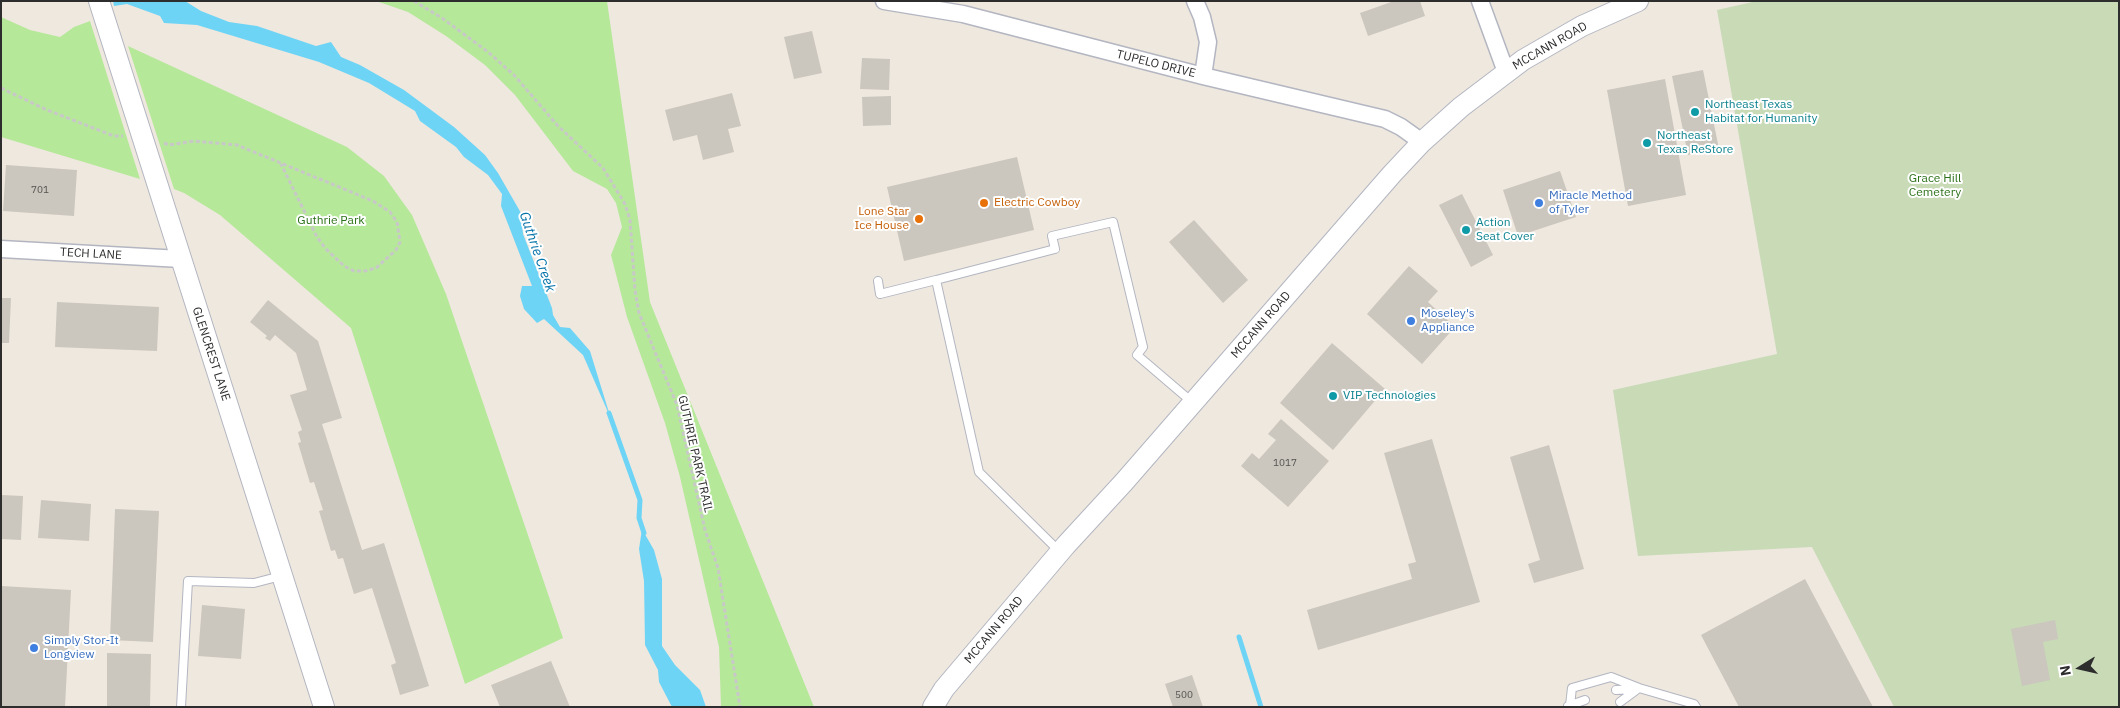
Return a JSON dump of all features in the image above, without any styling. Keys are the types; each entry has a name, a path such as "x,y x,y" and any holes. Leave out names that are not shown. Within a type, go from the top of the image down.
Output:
{"street":[{"name":"GLENCREST LANE","path":"99,1 324,707"},
{"name":"TUPELO DRIVE","path":"884,1 963,14 1203,76 1385,119 1401,127 1422,142"},
{"path":"1195,1 1202,17 1208,42 1203,76"},
{"path":"1480,1 1506,72"},
{"name":"MCCANN ROAD","path":"932,707 944,689 1060,552 1422,142 1460,107 1506,72 1542,48 1571,32 1638,1"},
{"name":"TECH LANE","path":"1,249 181,259"}],"lane":[{"path":"878,281 880,294 936,280 1056,249 1052,236 1113,222 1143,347 1137,355 1193,403"},
{"path":"936,280 979,472 1060,552"},
{"path":"181,707 188,581 254,583 281,576"},
{"path":"1585,700 1570,706 1572,688 1611,678 1694,704 1696,707"},
{"path":"1616,690 1638,688"},
{"path":"1620,702 1638,688"}],"path":[{"name":"GUTHRIE PARK TRAIL","path":"414,1 442,18 488,52 514,75 558,126 603,168 624,204 630,220 635,290 639,313 669,382 702,520 718,568 740,707"},
{"path":"1,88 47,110 114,136 125,136"},
{"path":"160,141 169,145 194,141 237,145 384,207 396,222 400,242 396,250 376,268 354,271 344,266 325,248 317,237 282,164"}],"green space":[{"path":"376,1 607,1 650,302 814,707 721,707 719,647 680,477 665,423 627,317 611,255 622,227 616,203 607,189 573,171 515,95 485,65 446,36 408,12"},
{"name":"Grace Hill Cemetery","path":"1757,1 2119,1 2119,707 1894,707 1812,547 1638,556 1613,390 1777,354 1717,10"},
{"path":"1,17 30,30 60,37 74,27 90,21 140,179 1,137"},
{"name":"Guthrie Park","path":"128,46 347,147 384,176 412,215 446,294 563,638 465,684 351,328 220,215 174,189"}],"water":[{"path":"113,1 185,1 201,11 229,22 257,26 316,46 331,42 341,57 360,65 404,90 454,127 485,155 498,173 521,213 523,234 553,315 560,327 570,328 590,351 611,419 583,355 544,319 537,323 524,309 520,296 522,286 532,286 501,206 502,194 488,175 464,157 456,147 420,121 415,111 369,83 319,62 197,25 164,23 160,16 127,4 114,6"},
{"path":"642,529 654,550 662,579 662,646 675,665 700,690 706,707 672,707 659,682 658,670 645,645 644,581 639,549"}],"building":[{"path":"1394,1 1420,1 1425,16 1368,36 1360,13"},
{"path":"812,31 822,73 794,79 784,37"},
{"path":"862,58 890,59 889,90 860,89"},
{"name":"Northeast Texas Habitat for Humanity","path":"1703,70 1719,149 1688,155 1672,76"},
{"name":"Northeast Texas ReStore","path":"1665,79 1686,195 1628,206 1607,90"},
{"path":"732,93 741,126 728,129 734,152 703,160 697,135 673,141 665,110"},
{"path":"891,96 891,125 863,126 862,97"},
{"name":"Electric Cowboy","path":"1017,157 1034,230 904,261 887,187"},
{"path":"6,165 77,170 74,216 3,211"},
{"name":"Miracle Method of Tyler","path":"1560,171 1576,217 1518,236 1503,190"},
{"name":"Action Seat Cover","path":"1462,194 1493,255 1471,267 1439,205"},
{"path":"1194,220 1248,280 1223,303 1169,242"},
{"name":"Moseley's Appliance","path":"1409,266 1438,291 1428,302 1455,327 1422,364 1367,314"},
{"path":"1,298 11,298 9,343 1,343"},
{"path":"268,300 318,341 342,418 322,424 362,550 384,543 429,686 400,695 391,665 396,663 372,588 354,594 343,558 338,559 335,550 331,551 319,511 323,510 314,482 310,483 298,443 301,442 298,432 302,430 290,395 307,390 296,353 275,335 270,341 265,338 267,336 250,322"},
{"path":"57,302 159,307 157,351 55,347"},
{"name":"VIP Technologies","path":"1332,343 1385,389 1333,450 1280,403"},
{"path":"1281,419 1329,461 1288,507 1241,466 1252,453 1259,459 1276,440 1268,434"},
{"path":"1432,439 1480,602 1318,650 1307,610 1412,579 1408,564 1416,562 1384,453"},
{"path":"1549,445 1584,569 1534,583 1528,564 1540,560 1510,457"},
{"path":"1,495 23,496 21,540 1,539"},
{"path":"41,500 91,504 89,541 38,538"},
{"path":"115,509 159,511 153,642 110,640"},
{"path":"1805,579 1873,707 1739,707 1701,635"},
{"name":"Simply Stor-It Longview","path":"1,586 71,590 65,707 1,707"},
{"path":"202,605 245,609 241,659 198,656"},
{"path":"2055,620 2058,639 2043,642 2050,680 2022,686 2011,629"},
{"path":"107,653 151,654 150,707 107,707"},
{"path":"551,661 570,707 500,707 491,685"},
{"path":"1192,675 1203,707 1173,707 1165,684"}],"waterway":[{"name":"Guthrie Creek","path":"609,413 640,500 639,518 644,533"},
{"path":"1239,637 1261,707"}],"place":[{"name":"Northeast Texas Habitat for Humanity","path":"1695,112"},
{"name":"Northeast Texas ReStore","path":"1647,143"},
{"name":"Electric Cowboy","path":"984,203"},
{"name":"Miracle Method of Tyler","path":"1539,203"},
{"name":"Lone Star Ice House","path":"919,219"},
{"name":"Action Seat Cover","path":"1466,230"},
{"name":"Moseley's Appliance","path":"1411,321"},
{"name":"VIP Technologies","path":"1333,396"},
{"name":"Simply Stor-It Longview","path":"34,648"}]}
